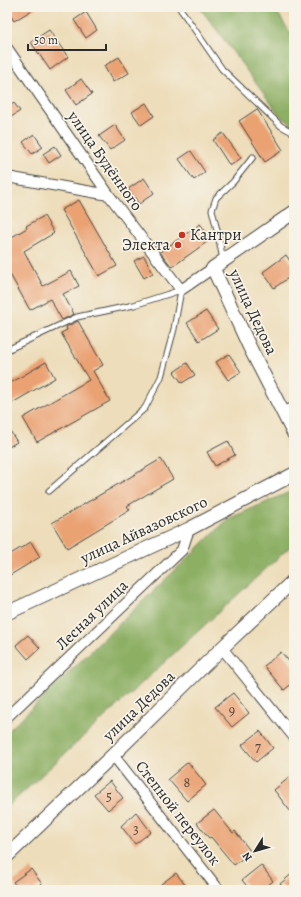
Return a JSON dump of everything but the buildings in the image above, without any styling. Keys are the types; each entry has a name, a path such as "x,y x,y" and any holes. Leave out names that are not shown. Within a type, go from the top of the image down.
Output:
{"street":[{"name":"улица Будённого","path":"7,48 109,195 181,290"},
{"path":"7,177 109,195"},
{"path":"181,290 294,212"},
{"name":"улица Дедова","path":"218,264 250,348 288,408 294,434"},
{"name":"улица Айвазовского","path":"7,613 189,530 294,474"},
{"name":"Лесная улица","path":"7,717 182,550 189,530"},
{"name":"улица Дедова","path":"7,856 114,755 222,648 294,580"},
{"path":"222,648 294,737"},
{"name":"Степной переулок","path":"114,755 219,890"}],"lane":[{"path":"179,7 222,69 280,126 294,133"},
{"path":"218,264 218,234 212,210 216,198 233,182 253,157"},
{"path":"7,350 77,317 134,305 181,290 174,329 161,377 145,408 49,490"}],"green space":[{"path":"199,7 274,7 294,39 294,125 281,117"},
{"path":"294,490 294,543 7,807 7,732 228,519"}],"place":[{"name":"Кантри","path":"182,235"},
{"name":"Электа","path":"178,245"}]}
